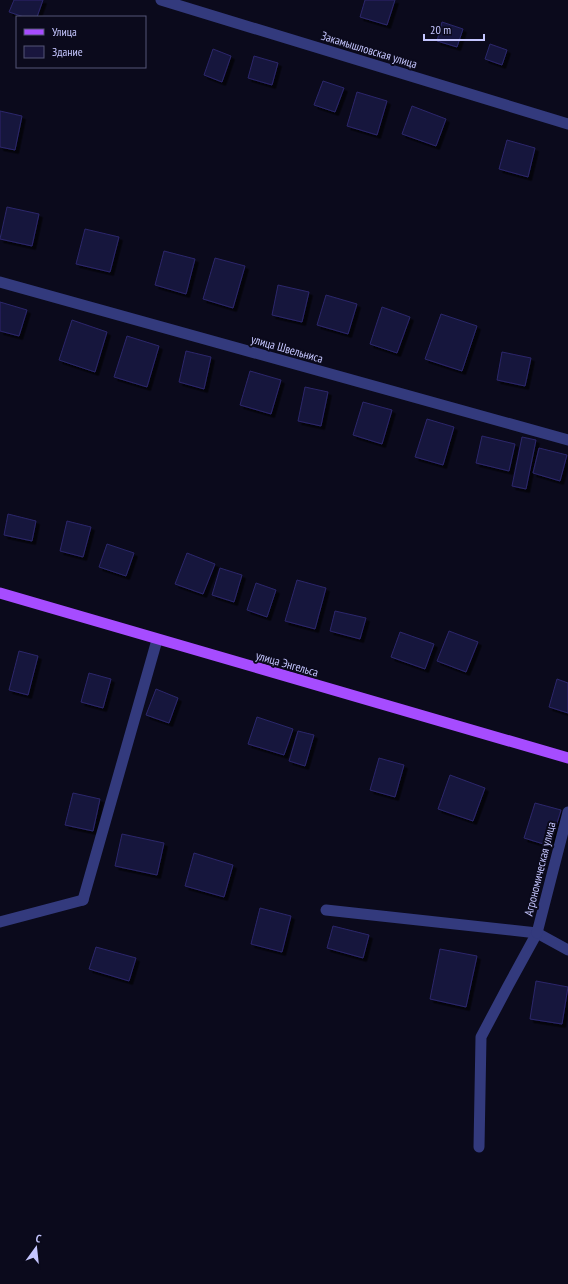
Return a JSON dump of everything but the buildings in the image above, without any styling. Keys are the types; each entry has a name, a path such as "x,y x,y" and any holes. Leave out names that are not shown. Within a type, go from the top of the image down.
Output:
{"main road":[{"name":"улица Энгельса","path":"0,593 157,640 568,758"}],"street":[{"name":"Закамышловская улица","path":"161,0 568,124"},
{"name":"улица Швельниса","path":"0,282 568,440"},
{"path":"0,922 83,900 157,640"},
{"name":"Агрономическая улица","path":"479,1147 481,1037 537,933 568,812"},
{"path":"326,910 537,933 568,950"}]}
